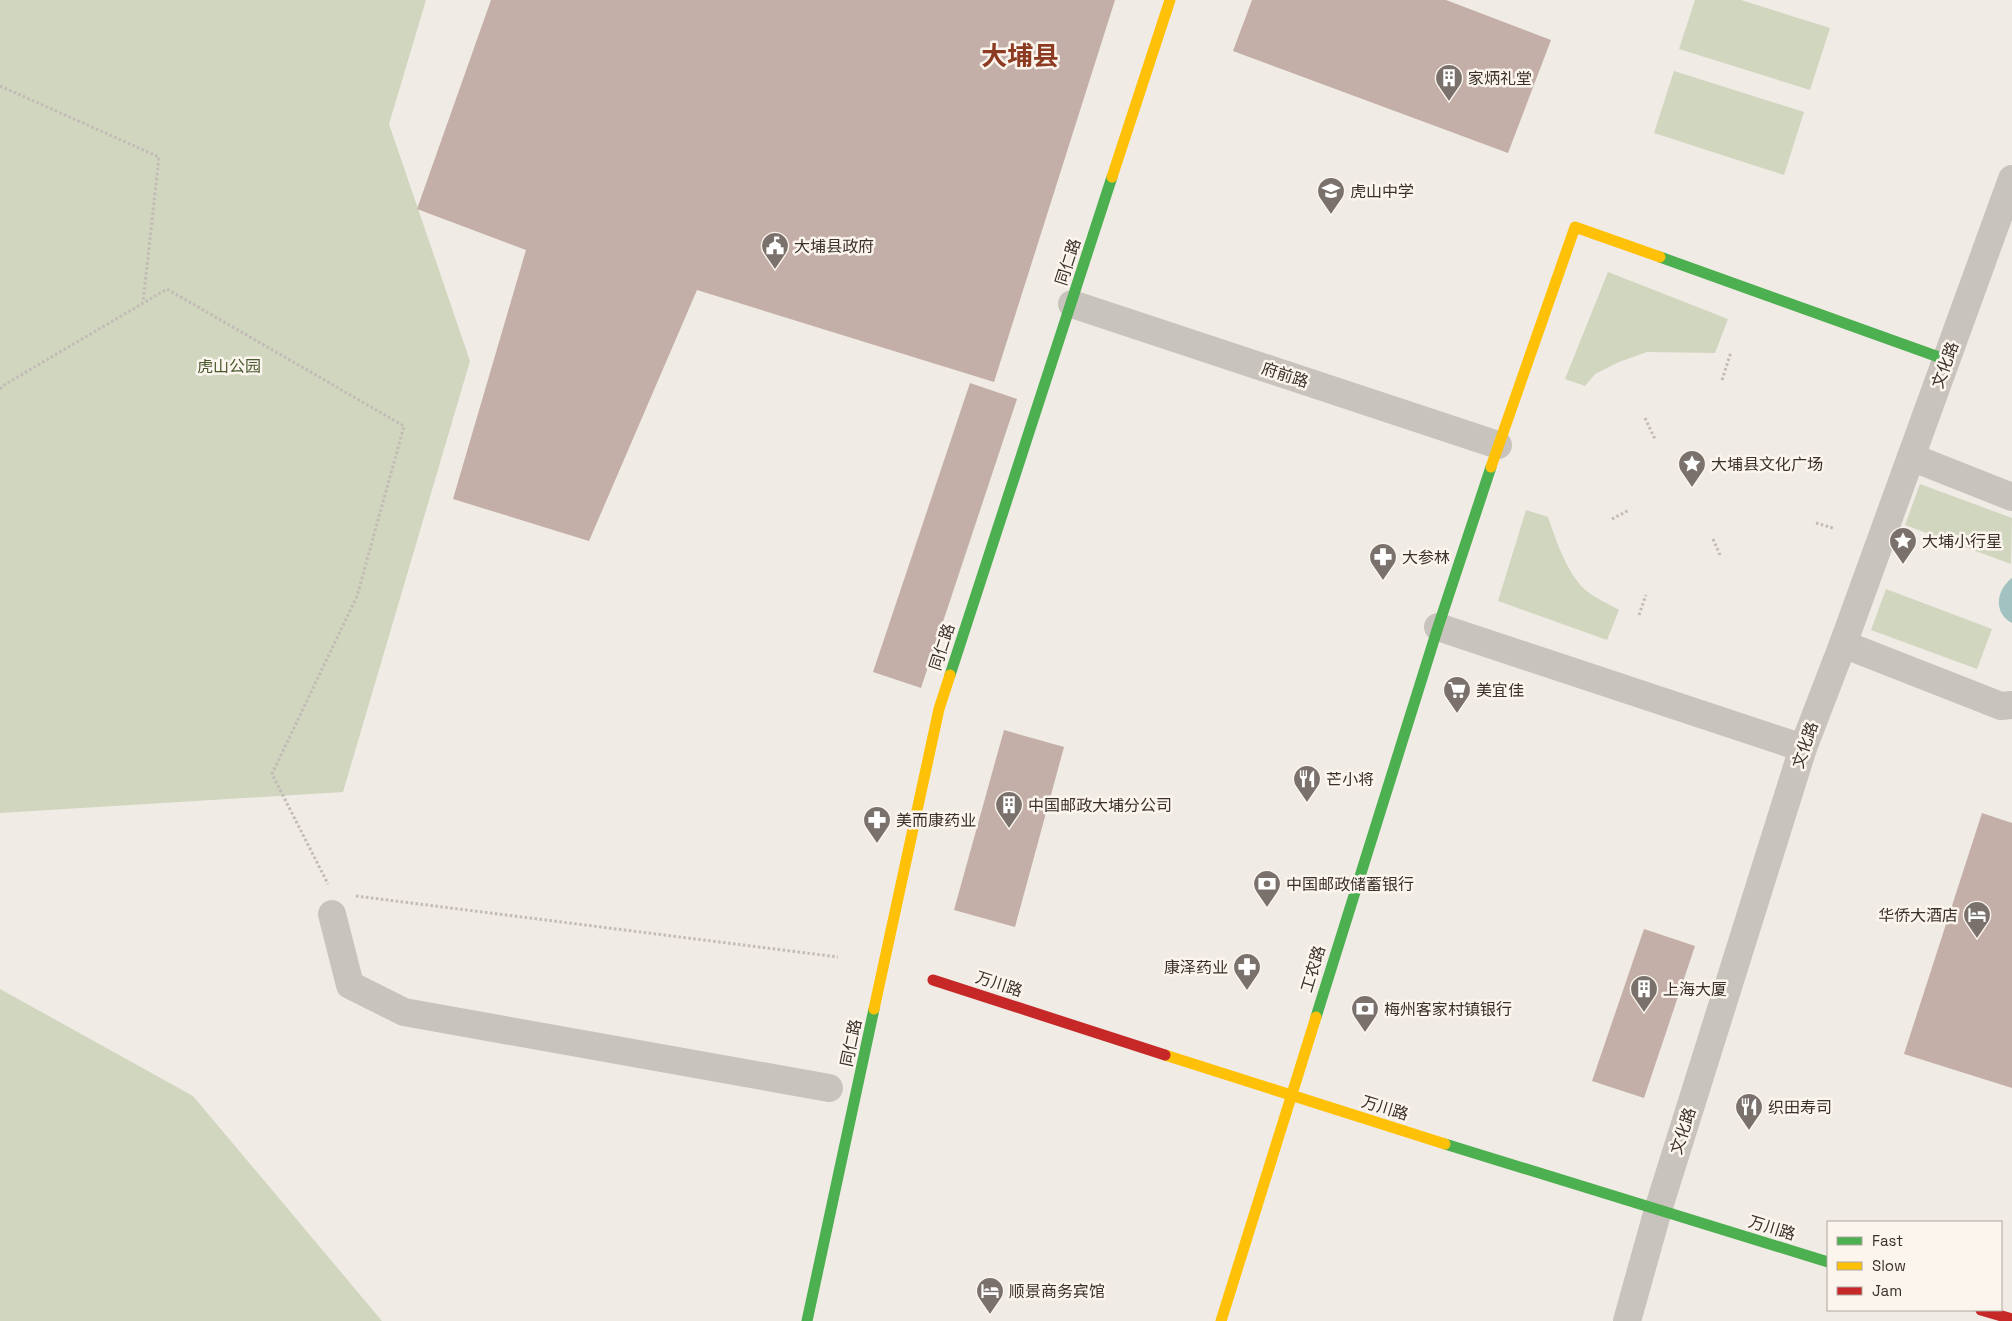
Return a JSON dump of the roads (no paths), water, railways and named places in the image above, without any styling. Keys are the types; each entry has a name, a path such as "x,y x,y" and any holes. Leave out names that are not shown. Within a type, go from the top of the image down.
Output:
{"street":[{"name":"同仁路","path":"810,1320 939,709 1170,0"},
{"name":"文化路","path":"1627,1321 1658,1210 1803,748 1844,644 2012,179"},
{"name":"工农路","path":"1221,1321 1438,627 1498,445 1575,227 1947,360"},
{"name":"府前路","path":"1072,304 1498,445"},
{"path":"1911,457 2012,497"},
{"path":"1438,627 1803,748"},
{"path":"1844,644 2001,706 2012,705"},
{"path":"332,914 350,985 404,1012 829,1088"},
{"name":"万川路","path":"933,980 1291,1096 1827,1262"},
{"path":"1984,1311 2012,1319"}],"water":[{"path":"2012,578 2012,623 2006,619 1999,608 1999,601 2003,589"}],"place":[{"name":"家炳礼堂","path":"1449,102"},
{"name":"虎山中学","path":"1331,215"},
{"name":"大埔县政府","path":"775,270"},
{"name":"大埔县文化广场","path":"1692,488"},
{"name":"大埔小行星","path":"1903,565"},
{"name":"大参林","path":"1383,581"},
{"name":"美宜佳","path":"1457,714"},
{"name":"芒小将","path":"1307,803"},
{"name":"中国邮政大埔分公司","path":"1009,829"},
{"name":"美而康药业","path":"877,844"},
{"name":"中国邮政储蓄银行","path":"1267,908"},
{"name":"华侨大酒店","path":"1977,939"},
{"name":"康泽药业","path":"1247,991"},
{"name":"上海大厦","path":"1644,1013"},
{"name":"梅州客家村镇银行","path":"1365,1033"},
{"name":"织田寿司","path":"1749,1131"},
{"name":"顺景商务宾馆","path":"990,1315"}],"district":[{"name":"大埔县","path":"1020,56"}],"park label":[{"name":"虎山公园","path":"229,366"}]}
